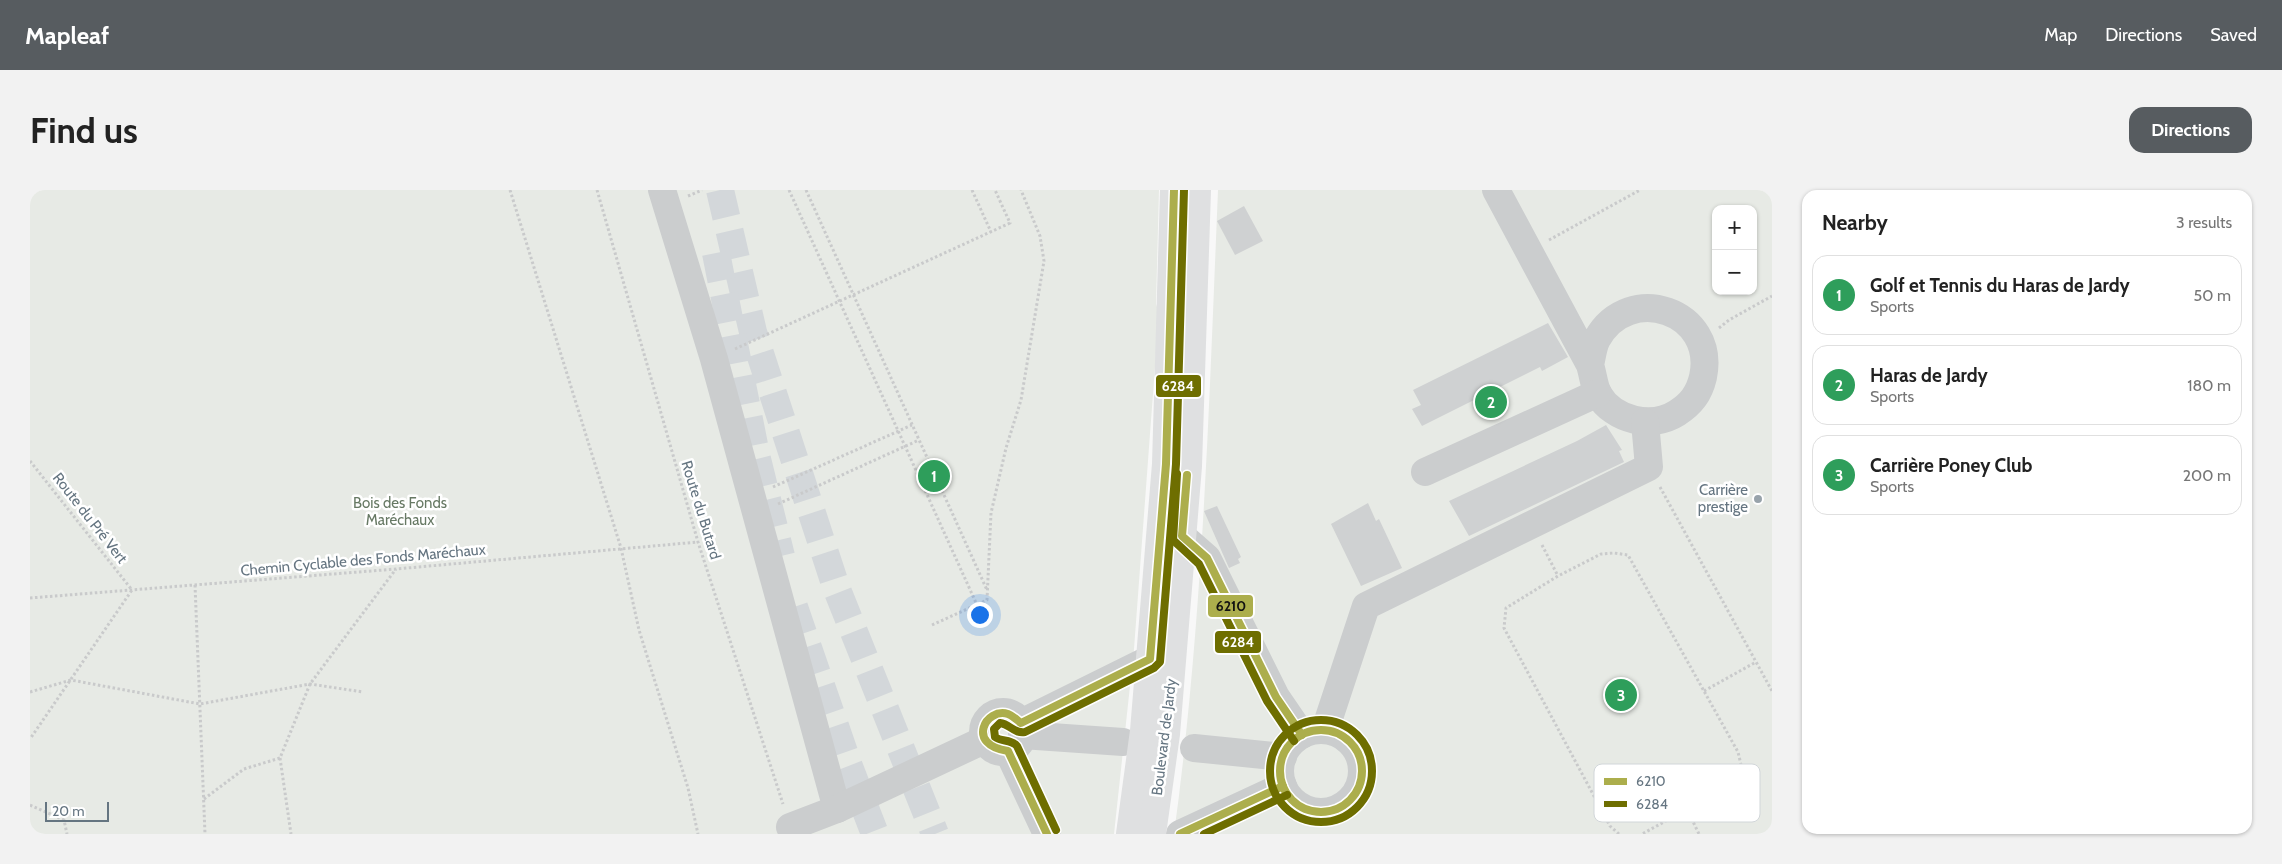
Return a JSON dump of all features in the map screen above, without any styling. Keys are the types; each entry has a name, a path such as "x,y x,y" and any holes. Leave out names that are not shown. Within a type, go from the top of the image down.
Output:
{"main road":[{"name":"Boulevard de Jardy","path":"1130,834 1144,731 1166,464 1174,190"},
{"name":"Boulevard de Jardy","path":"1152,834 1166,734 1188,466 1197,190"}],"lane":[{"path":"662,190 714,359 837,809"},
{"path":"1496,190 1590,365 1598,393 1607,406 1624,417 1645,422 1668,419 1689,406 1700,389 1706,365 1701,342 1689,324 1672,312 1643,308 1623,313 1607,324 1596,340 1590,365"},
{"path":"1425,472 1598,393"},
{"path":"1314,732 1366,606 1649,467 1645,422"},
{"path":"1182,536 1207,558 1276,697 1314,732"},
{"path":"790,827 1009,737 1150,659"},
{"path":"1314,732 1339,734 1350,742 1359,754 1362,771 1358,789 1350,800 1336,809 1321,823 1292,800 1283,786 1280,771 1283,757 1292,742 1314,732"},
{"path":"1009,737 1123,742"},
{"path":"1009,737 1047,834"},
{"path":"1194,748 1283,757"},
{"path":"1180,834 1283,786"}],"path":[{"path":"510,190 621,548 639,630 688,788 698,834"},
{"name":"Route du Butard","path":"596,190 698,542 790,827"},
{"path":"789,190 977,605"},
{"path":"806,190 988,593"},
{"path":"972,190 991,232"},
{"path":"714,359 1010,223 995,190"},
{"path":"932,625 988,600 991,513 1006,448 1021,400 1044,261 1040,236 1021,190"},
{"path":"1529,251 1640,190"},
{"path":"1701,342 1729,320 1772,296"},
{"path":"754,505 912,426"},
{"path":"754,505 919,440"},
{"name":"Route du Pré Vert","path":"30,461 132,590"},
{"path":"1649,467 1772,691"},
{"path":"1531,525 1558,576"},
{"name":"Chemin Cyclable des Fonds Maréchaux","path":"30,598 396,569 698,542"},
{"path":"1594,796 1504,628 1506,608 1558,576 1601,554 1614,553 1628,556 1738,752 1741,764"},
{"path":"291,834 280,758 310,684 396,569"},
{"path":"195,585 205,834"},
{"path":"30,739 132,590"},
{"path":"1704,691 1756,662"},
{"path":"30,692 71,680 200,704 310,684 363,692"},
{"path":"204,799 244,769 280,758"},
{"path":"30,804 64,820 67,834"},
{"path":"1608,822 1619,834"},
{"path":"1642,834 1664,822"},
{"path":"1693,822 1699,834"}],"green space":[{"name":"Bois des Fonds Maréchaux","path":"30,190 1159,190 1156,304 1159,313 1134,649 1114,834 30,834"},
{"path":"1218,190 1772,190 1772,834 1174,834 1192,674 1204,513"}],"building":[{"path":"1244,206 1263,241 1235,255 1217,221"},
{"path":"1548,323 1568,357 1542,371 1540,367 1422,426 1412,409 1421,405 1413,390"},
{"path":"1606,425 1622,450 1619,451 1624,462 1469,536 1449,501 1577,441"},
{"path":"1368,503 1376,521 1379,519 1402,568 1361,586 1331,524"},
{"path":"1217,506 1241,557 1238,559 1240,563 1229,568 1204,511"}],"tunnel":[{"path":"720,190 753,332 836,587 935,834"},
{"path":"716,253 756,455 781,556"},
{"path":"794,607 848,764 875,834"}],"transit line":[{"name":"6210","path":"1047,834 1008,751 987,742 983,735 984,728 987,721 1000,713 1008,714 1021,723 1150,659 1166,464 1174,190"},
{"name":"6284","path":"1056,830 1017,746 1012,742 995,737 994,729 1000,723 1018,732 1025,732 1154,668 1160,662 1176,464 1184,190"},
{"name":"6284","path":"1177,474 1173,540 1199,564 1267,701 1294,741"},
{"name":"6210","path":"1187,475 1182,536 1207,558 1276,697 1302,735"},
{"name":"6284","path":"1321,720 1340,724 1357,735 1368,752 1372,771 1368,790 1357,807 1340,818 1321,822 1302,818 1285,807 1274,790 1270,771 1274,752 1285,735 1302,724 1321,720"},
{"name":"6210","path":"1321,730 1337,734 1350,742 1358,755 1362,771 1358,787 1350,800 1337,808 1321,812 1305,808 1292,800 1284,787 1280,771 1284,755 1292,742 1305,734 1321,730"},
{"name":"6210","path":"1180,834 1283,786"},
{"name":"6284","path":"1204,834 1287,795"}],"place":[{"name":"Haras de Jardy","path":"1491,402"},
{"name":"Golf et Tennis du Haras de Jardy","path":"934,476"},
{"name":"Carrière prestige","path":"1758,499"},
{"name":"Carrière Poney Club","path":"1621,695"}]}
